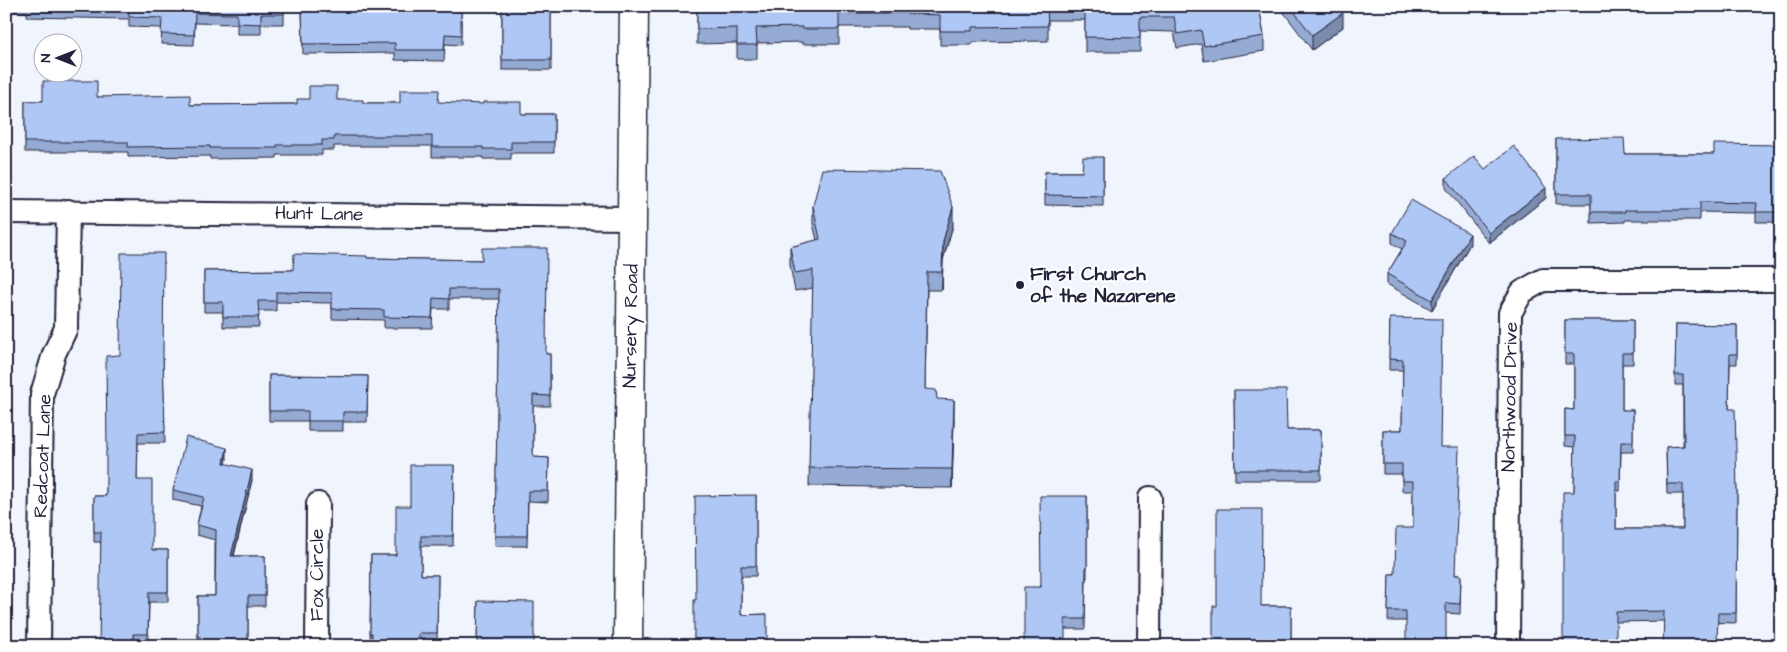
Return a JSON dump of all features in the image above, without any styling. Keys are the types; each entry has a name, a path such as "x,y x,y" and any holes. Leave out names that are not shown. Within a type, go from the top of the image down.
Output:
{"street":[{"name":"Nursery Road","path":"628,646 634,6"},
{"name":"Hunt Lane","path":"6,212 68,211 632,218"},
{"name":"Redcoat Lane","path":"39,646 42,394 54,354 66,328 68,211"},
{"name":"Northwood Drive","path":"1508,646 1510,313 1522,292 1544,280 1781,280"},
{"path":"1149,646 1150,498"},
{"name":"Fox Circle","path":"317,646 318,504"}],"building":[{"path":"27,6 284,6 284,14 261,14 261,24 237,23 237,14 195,13 194,35 161,34 162,18 129,17 129,9"},
{"path":"302,6 461,6 461,35 445,34 444,50 395,50 395,43 303,44"},
{"path":"502,6 551,6 551,60 502,60"},
{"path":"697,6 1047,6 1048,26 972,27 972,31 940,31 940,15 839,13 839,29 802,29 802,27 756,28 757,45 737,45 737,28 697,29"},
{"path":"1085,6 1259,6 1264,36 1204,46 1201,30 1177,34 1174,17 1140,17 1140,38 1085,37"},
{"path":"1290,6 1338,6 1343,13 1312,35"},
{"path":"97,81 97,97 190,95 190,105 297,104 297,99 309,99 309,86 337,86 337,100 363,100 363,103 400,103 400,90 439,90 438,102 483,104 483,102 521,102 521,114 554,114 554,142 511,142 511,149 483,149 483,147 432,147 432,136 334,136 334,140 322,140 322,145 277,145 277,148 210,148 210,146 128,147 128,142 25,142 25,101 43,101 43,82"},
{"path":"1624,138 1625,154 1714,154 1714,144 1781,145 1781,212 1756,212 1757,203 1700,202 1700,210 1591,212 1591,194 1556,194 1556,139"},
{"path":"1514,146 1546,188 1489,233 1446,178 1474,156 1485,169"},
{"path":"1083,157 1103,157 1103,196 1045,195 1045,172 1082,172"},
{"path":"822,169 940,171 953,207 943,241 942,272 927,272 925,389 936,390 937,399 954,400 952,469 809,468 813,270 795,273 790,247 820,239 813,206"},
{"path":"1411,200 1470,234 1432,300 1387,274 1407,241 1392,233"},
{"path":"482,248 547,248 546,354 550,354 550,396 533,395 533,457 549,458 548,491 528,491 527,536 495,536 499,289 449,289 449,299 433,298 432,318 384,317 384,310 332,309 332,293 276,292 276,301 258,301 259,317 223,317 223,302 204,302 204,271 293,270 294,254 367,256 367,258 482,260"},
{"path":"121,253 164,253 163,355 165,432 138,433 137,480 152,480 152,550 168,550 168,592 149,592 148,634 133,634 134,646 99,646 101,532 94,532 94,496 106,496 106,356 120,355"},
{"path":"1390,318 1442,319 1440,447 1459,447 1455,575 1461,575 1460,604 1446,603 1446,646 1406,646 1406,611 1388,611 1389,574 1395,574 1396,528 1413,528 1413,481 1402,481 1402,464 1383,464 1383,430 1402,430 1403,360 1389,359"},
{"path":"1565,320 1633,320 1633,353 1622,353 1622,410 1633,410 1633,442 1621,442 1620,481 1616,481 1616,529 1683,529 1683,484 1667,484 1666,447 1684,446 1683,375 1675,375 1676,324 1737,325 1737,354 1730,354 1729,409 1735,409 1737,491 1736,613 1718,613 1717,646 1663,646 1664,611 1616,612 1616,646 1563,646 1563,492 1574,492 1575,436 1565,436 1565,409 1574,410 1574,354 1565,354"},
{"path":"269,375 368,376 367,412 343,412 343,421 308,421 308,411 269,411"},
{"path":"1234,390 1286,390 1287,430 1321,430 1321,470 1235,470"},
{"path":"186,437 227,448 224,463 252,470 231,556 265,556 265,596 248,596 248,646 200,646 200,636 198,636 198,596 215,596 216,530 197,525 204,497 173,490"},
{"path":"410,465 454,465 453,536 421,536 421,575 438,575 437,633 419,633 419,646 372,646 372,633 370,633 371,555 396,555 396,506 410,506"},
{"path":"756,495 756,566 741,566 741,615 767,614 767,646 686,646 686,642 694,642 694,600 696,600 695,496"},
{"path":"1040,496 1087,496 1085,619 1065,619 1065,646 1024,646 1024,587 1041,587"},
{"path":"1217,509 1262,509 1261,606 1291,606 1291,644 1272,644 1272,646 1213,646 1213,606 1217,606"},
{"path":"478,601 534,602 534,646 492,646 492,642 477,642"}],"place":[{"name":"First Church of the Nazarene","path":"1020,285"}]}
